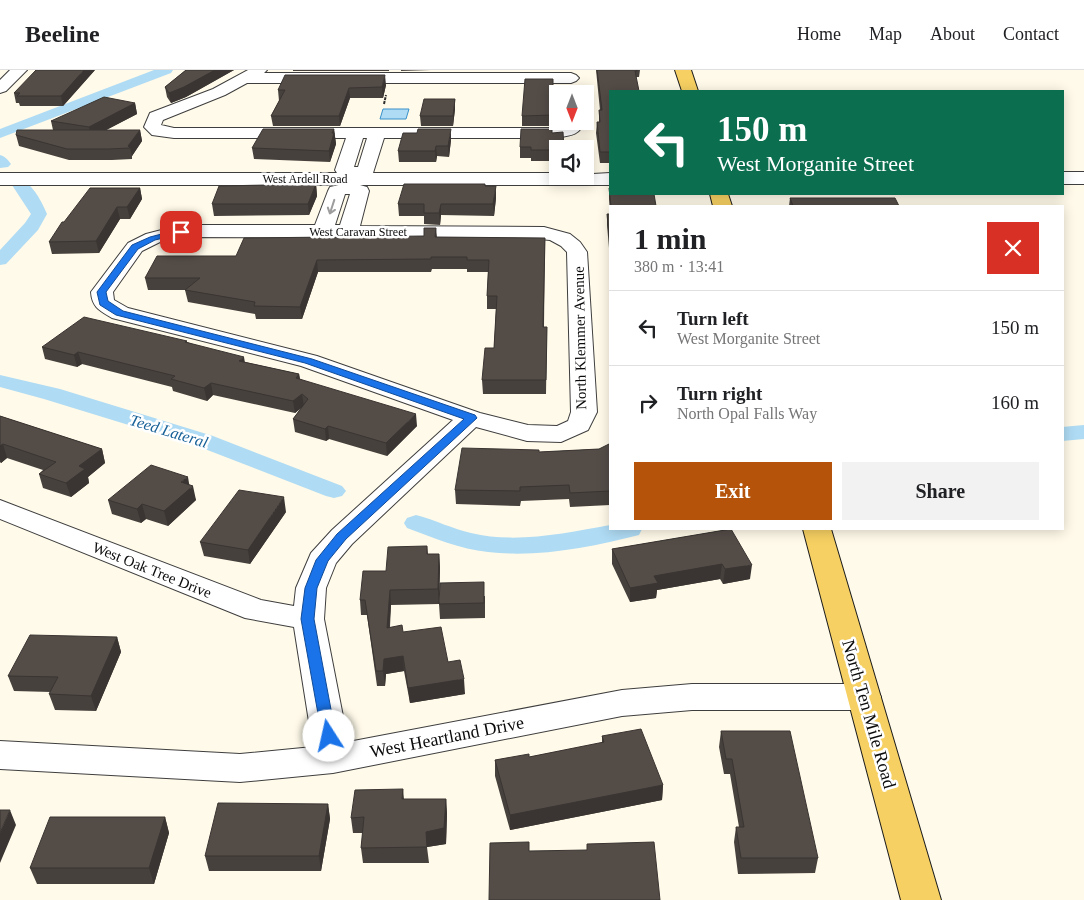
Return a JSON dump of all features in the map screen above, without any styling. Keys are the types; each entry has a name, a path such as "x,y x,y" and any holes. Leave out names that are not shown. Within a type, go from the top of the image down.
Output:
{"main road":[{"path":"683,70 690,90"},
{"name":"North Ten Mile Road","path":"817,530 921,900"}],"street":[{"path":"1,86 19,70"},
{"path":"560,130 552,133 174,133 158,131 152,127 156,117 219,92 253,74 571,81"},
{"path":"348,232 360,191 344,170 356,133"},
{"path":"323,232 337,191 366,170 377,133"},
{"name":"West Ardell Road","path":"0,179 353,180 609,178"},
{"path":"1064,178 1084,178"},
{"name":"West Caravan Street","path":"471,418 309,361 120,313 103,303 102,292 135,247 152,238 181,232 530,232 563,238"},
{"name":"North Klemmer Avenue","path":"471,418 527,433 562,434 579,425 584,412 577,252 573,244 563,238"},
{"path":"333,760 308,619 311,588 322,560 342,537 471,418"},
{"name":"West Oak Tree Drive","path":"0,509 256,610 308,619"},
{"name":"West Heartland Drive","path":"0,755 240,768 333,760 622,704 692,697 864,697"}],"water":[{"path":"383,109 409,109 406,119 380,119"}],"building":[{"path":"36,70 84,70 61,96 17,96 20,93 14,93"},
{"path":"186,70 215,70 169,93 165,87"},
{"path":"597,70 637,70 635,71 639,90 609,90 609,152 600,152 597,122 600,122 599,110 602,110"},
{"path":"285,75 385,75 382,87 349,88 339,116 271,116 285,90 278,90"},
{"path":"525,79 553,79 553,85 549,85 549,115 522,116"},
{"path":"104,97 135,103 89,127 51,121"},
{"path":"424,99 455,99 453,116 420,116"},
{"path":"263,129 334,129 332,133 334,133 329,151 252,148"},
{"path":"418,129 451,129 448,146 436,146 435,151 398,151 403,133 417,133"},
{"path":"521,129 549,129 552,130 552,133 563,132 563,140 549,140 549,150 531,150 531,147 520,147"},
{"path":"17,130 140,130 128,146 130,148 67,149 16,135"},
{"path":"316,184 308,204 212,204 219,186"},
{"path":"404,184 485,184 485,186 496,186 493,204 441,204 439,213 424,213 424,204 398,204"},
{"path":"90,188 140,188 127,207 117,207 96,241 49,242 62,222 64,222"},
{"path":"610,195 654,195 656,205 611,205"},
{"path":"790,198 895,198 898,205 793,205"},
{"path":"607,214 609,214 609,236"},
{"path":"424,228 436,228 435,237 545,238 543,327 547,327 546,380 482,380 485,348 494,348 497,296 487,296 489,260 467,260 467,257 431,257 431,259 317,260 300,307 254,306 255,302 185,290 200,278 145,278 157,256 236,256 244,238 424,236"},
{"path":"84,317 187,341 185,342 244,357 239,361 299,374 296,378 416,414 386,443 328,426 325,429 293,419 308,399 302,394 293,401 211,383 204,388 171,379 175,376 78,352 74,355 42,347"},
{"path":"0,416 102,449 79,466 85,469 66,483 39,474 56,462 3,444 0,446"},
{"path":"609,444 609,491 570,493 569,485 520,487 520,491 455,490 462,448 539,450 539,452 599,449"},
{"path":"151,465 188,477 181,482 193,486 164,511 142,504 137,509 108,500"},
{"path":"239,490 284,497 248,550 200,542"},
{"path":"732,530 752,565 725,569 722,564 654,576 658,583 630,588 612,549"},
{"path":"427,546 427,554 439,554 438,589 390,590 387,628 402,625 403,632 441,627 448,662 460,660 464,679 408,688 403,656 384,659 383,671 376,671 365,600 360,600 363,571 386,571 388,547"},
{"path":"484,582 484,603 439,604 440,583"},
{"path":"30,635 117,637 91,696 49,694 58,677 8,676"},
{"path":"641,729 663,785 510,815 495,760 529,754 529,757 604,742 602,736"},
{"path":"721,731 790,731 818,858 741,858 736,827 744,827 732,759 726,759"},
{"path":"403,789 402,799 446,799 444,828 426,832 427,847 361,848 364,817 351,818 355,790"},
{"path":"218,803 328,804 319,856 205,856"},
{"path":"0,810 10,810 0,833"},
{"path":"50,817 165,817 149,868 30,868"},
{"path":"529,842 529,851 587,850 587,844 654,842 660,900 489,900 490,843"}],"waterway":[{"name":"Teed Lateral","path":"0,134 166,70"},
{"name":"Teed Lateral","path":"0,160 3,164"},
{"name":"Teed Lateral","path":"0,260 32,226 39,214 33,202 20,185"},
{"name":"Teed Lateral","path":"0,381 52,394 205,441 334,491"},
{"name":"Teed Lateral","path":"1064,434 1084,432"},
{"name":"Teed Lateral","path":"416,523 470,541 508,545 550,542 625,530"}],"route":[{"path":"181,232 152,238 135,247 102,292 103,303 120,313 309,361 471,418 342,537 322,560 311,588 308,619 329,736"}]}
